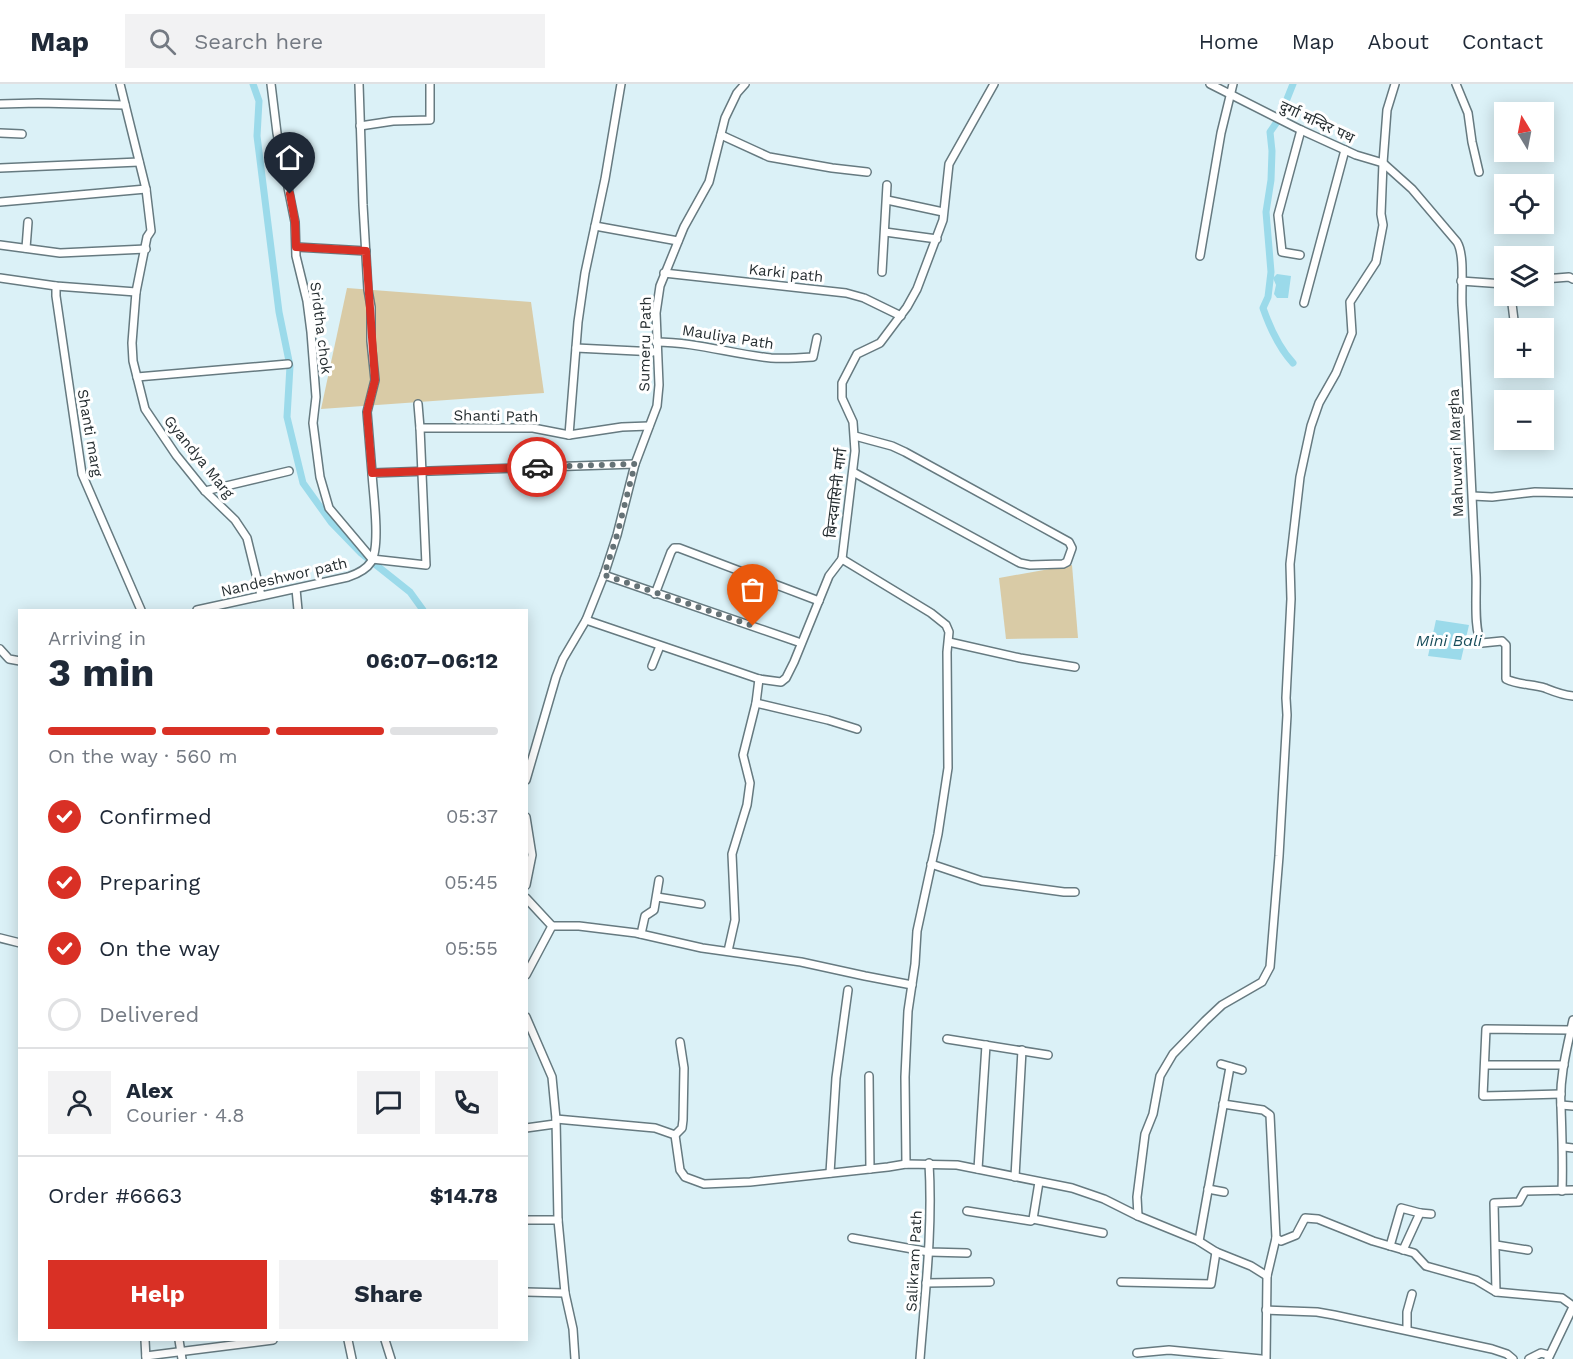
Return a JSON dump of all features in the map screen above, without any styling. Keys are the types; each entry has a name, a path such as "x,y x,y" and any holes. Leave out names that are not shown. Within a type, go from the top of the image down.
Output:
{"street":[{"name":"Gyandya Marg","path":"120,84 146,189 151,231 147,237 136,292 132,343 133,361 145,409 176,455 205,491 235,519 247,538 261,595"},
{"name":"Sridtha chok","path":"271,84 295,222 296,247 307,301 316,397 313,423 324,495 333,514 372,559"},
{"path":"359,84 366,251 375,380 367,412 376,541 372,559 426,565 424,470 418,404"},
{"path":"360,126 393,121 430,120 430,84"},
{"path":"569,435 585,273 621,84"},
{"name":"Sumeru Path","path":"528,773 558,670 586,620 604,575 635,464 658,401 656,304 664,273 690,215 709,182 725,118 745,84"},
{"name":"बिन्दवासिनी मार्ग","path":"842,559 855,436 853,422 842,398 842,383 857,354 880,343 901,316 917,289 937,239 949,164 994,84"},
{"name":"दुर्गा मन्दिर पथ","path":"1209,84 1345,150 1383,163"},
{"path":"1200,256 1209,194 1233,84"},
{"path":"1138,1216 1137,1197 1145,1134 1153,1114 1160,1076 1173,1054 1205,1021 1222,1005 1262,982 1270,967 1287,715 1290,564 1300,477 1311,426 1319,403 1336,373 1352,333 1350,302 1376,262 1383,225 1381,214 1387,110 1395,84"},
{"path":"1456,84 1468,113 1479,172"},
{"path":"0,105 38,103 125,105"},
{"path":"1300,255 1282,252 1278,215 1301,130"},
{"path":"0,133 22,134"},
{"path":"721,135 769,157 867,172"},
{"path":"1304,303 1345,150"},
{"path":"0,168 139,162"},
{"name":"Mahuwari Margha","path":"1383,163 1412,189 1462,249 1461,281 1478,636 1482,643 1502,641 1506,645 1506,678 1544,688 1560,695 1573,696"},
{"path":"882,272 887,185"},
{"path":"0,202 146,189"},
{"path":"887,200 943,212"},
{"path":"26,248 28,222"},
{"path":"595,226 678,241"},
{"path":"885,232 937,239"},
{"path":"0,245 60,253 146,249"},
{"path":"296,247 366,251"},
{"name":"Karki path","path":"664,273 846,293 864,298 901,316"},
{"path":"0,278 56,286 136,292"},
{"path":"1554,279 1573,279"},
{"path":"1461,281 1494,283"},
{"name":"Shanti marg","path":"56,286 81,474 141,609"},
{"name":"Mauliya Path","path":"656,342 713,347 772,358 793,358 813,357 817,338"},
{"path":"576,348 657,352"},
{"path":"137,377 288,363"},
{"name":"Shanti Path","path":"420,428 533,428 569,435 621,427 649,426"},
{"path":"853,472 1020,563 1030,565 1067,562 1072,548 1070,542 905,452 855,436"},
{"path":"372,473 635,464"},
{"path":"205,491 289,471"},
{"path":"1473,496 1492,497 1535,492 1573,493"},
{"path":"655,594 671,552 676,548 738,569 819,601"},
{"name":"Nandeshwor path","path":"201,609 357,574 366,568 372,559"},
{"path":"586,620 759,679 781,682 786,678 830,576 842,559 939,619 948,629 948,768 932,864 917,931 906,1054 906,1164"},
{"path":"604,575 801,643"},
{"path":"296,589 298,609"},
{"path":"949,642 1020,658 1075,667"},
{"path":"652,666 660,646"},
{"path":"0,649 9,659 18,661"},
{"path":"728,951 735,920 732,854 747,805 750,783 743,755 756,703 759,679"},
{"path":"756,703 857,729"},
{"path":"528,830 532,855 528,875"},
{"path":"932,864 989,882 1075,892"},
{"path":"641,934 644,919 654,910 660,880"},
{"path":"657,897 701,904"},
{"path":"528,900 552,926 579,926 641,934 702,948 801,962 912,985"},
{"path":"528,971 552,926"},
{"path":"0,938 18,942"},
{"path":"830,1173 836,1078 849,990"},
{"path":"1562,1191 1564,1147 1561,1094 1573,1020"},
{"path":"528,1022 552,1077 558,1220 565,1293 573,1329 575,1359"},
{"path":"1561,1094 1483,1096 1486,1029 1571,1030"},
{"path":"947,1039 1048,1055"},
{"path":"675,1135 682,1128 683,1120 684,1068 680,1042"},
{"path":"978,1169 986,1045"},
{"path":"1015,1178 1022,1050"},
{"path":"1221,1064 1242,1070"},
{"path":"1485,1065 1564,1065"},
{"path":"1199,1241 1230,1067"},
{"path":"869,1076 870,1169"},
{"path":"1223,1104 1263,1110 1269,1115 1276,1238 1266,1276 1266,1359"},
{"path":"1561,1105 1573,1106"},
{"path":"528,1128 555,1122 655,1128 675,1135"},
{"path":"675,1135 680,1170 685,1177 704,1184 750,1182 906,1164 957,1165 1072,1188 1104,1199 1138,1216 1199,1241 1216,1252 1251,1266 1266,1276"},
{"path":"1564,1147 1573,1148"},
{"name":"Salikram Path","path":"920,1359 929,1252 931,1199 929,1163"},
{"path":"1033,1219 1039,1182"},
{"path":"1208,1189 1224,1192"},
{"path":"1496,1292 1494,1203 1519,1202 1525,1191 1573,1190"},
{"path":"1390,1246 1401,1208 1431,1214"},
{"path":"967,1211 1031,1221 1033,1219 1103,1233"},
{"path":"1403,1250 1420,1213"},
{"path":"1276,1238 1281,1240 1296,1235 1305,1218 1318,1219 1414,1253 1426,1266 1476,1280 1496,1292 1562,1298 1573,1306 1548,1357 1541,1353 1529,1359"},
{"path":"528,1220 558,1220"},
{"path":"852,1238 929,1252 967,1253"},
{"path":"1496,1245 1528,1250"},
{"path":"1121,1282 1210,1284 1216,1252"},
{"path":"926,1282 990,1282"},
{"path":"528,1292 565,1293"},
{"path":"1407,1329 1407,1312 1412,1294"},
{"path":"1266,1310 1317,1312 1407,1329 1492,1349 1507,1354 1512,1359"},
{"path":"146,1341 146,1357 265,1341"},
{"path":"179,1341 182,1359"},
{"path":"348,1341 352,1359"},
{"path":"385,1341 391,1359"},
{"path":"1137,1353 1169,1350 1261,1359"}],"shaded area":[{"path":"347,288 531,302 544,393 321,409"},
{"path":"1072,565 1078,638 1006,639 999,578"}],"water":[{"path":"1277,274 1291,276 1288,298 1277,298 1274,294 1276,285 1273,278"},
{"name":"Mini Bali","path":"1436,620 1469,625 1461,660 1428,656"}],"waterway":[{"path":"253,84 259,101 257,136 279,312 290,366 287,417 303,483 331,522 361,553 410,592 422,609"},
{"path":"1293,84 1279,119 1270,132 1271,180 1266,212 1271,272 1268,297 1263,308 1275,337 1293,363"}],"way so far":[{"path":"537,467 635,464 604,575 753,626"}],"route":[{"path":"290,194 295,222 296,247 366,251 375,380 367,412 372,473 537,467"}]}
